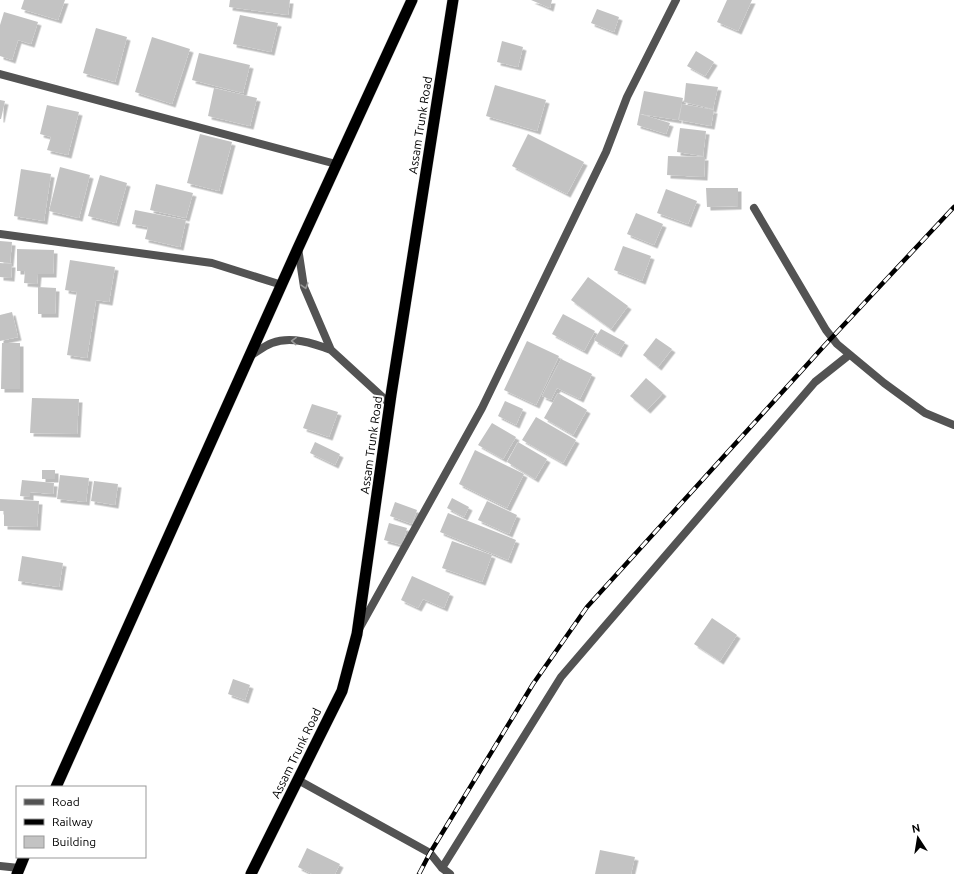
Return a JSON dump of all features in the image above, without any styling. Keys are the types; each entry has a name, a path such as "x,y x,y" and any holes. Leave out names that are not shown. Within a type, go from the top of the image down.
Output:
{"highway":[{"path":"56,786 298,248 412,0"},
{"name":"Assam Trunk Road","path":"251,874 342,691 357,634 390,404 453,0"},
{"path":"18,871 24,858"}],"street":[{"path":"357,634 482,408 606,152 627,97 676,0"},
{"path":"0,74 336,164"},
{"path":"754,208 826,330 837,344 849,355 925,413 954,425"},
{"path":"0,234 212,263 282,285"},
{"path":"298,248 304,286 331,350"},
{"path":"250,356 272,343 292,340 314,344 331,350 390,404"},
{"path":"442,868 561,677 815,382 849,355"},
{"path":"298,780 430,853 442,868 450,874"},
{"path":"0,866 18,871"}],"building":[{"path":"24,0 65,0 58,20 21,9"},
{"path":"230,0 290,0 288,15 229,7"},
{"path":"531,0 552,0 550,8"},
{"path":"727,0 752,0 738,31 717,22"},
{"path":"597,9 619,17 614,32 591,23"},
{"path":"4,12 38,22 31,44 18,40 12,60 0,56 0,25"},
{"path":"240,15 278,23 271,52 233,44"},
{"path":"96,28 127,37 115,82 83,73"},
{"path":"152,37 190,49 172,104 135,92"},
{"path":"502,41 523,47 518,67 497,62"},
{"path":"696,51 714,62 705,76 687,66"},
{"path":"199,53 250,65 243,93 192,80"},
{"path":"686,83 718,87 713,109 684,102"},
{"path":"495,85 546,100 537,131 486,116"},
{"path":"214,88 257,98 250,126 208,116"},
{"path":"644,91 683,98 678,120 640,114 670,123 666,134 637,125"},
{"path":"0,100 5,101 1,119 0,119"},
{"path":"682,104 714,110 711,126 679,120"},
{"path":"47,105 79,112 68,155 47,150 51,137 40,134"},
{"path":"680,128 706,131 703,156 677,152"},
{"path":"200,134 232,142 219,191 187,183"},
{"path":"528,134 584,162 567,194 512,166"},
{"path":"668,156 705,157 704,177 667,175"},
{"path":"60,167 90,175 79,218 49,211"},
{"path":"21,169 51,174 44,221 14,216"},
{"path":"100,175 127,183 116,223 88,216"},
{"path":"156,184 193,193 186,218 150,210"},
{"path":"706,188 738,188 738,206 707,207"},
{"path":"666,189 697,201 688,224 657,213"},
{"path":"135,210 186,220 180,247 145,239 148,227 132,224"},
{"path":"636,213 663,224 654,245 627,234"},
{"path":"0,241 12,242 10,263 0,262"},
{"path":"623,246 651,256 642,281 614,270"},
{"path":"17,249 54,250 53,274 38,274 37,284 24,283 25,271 17,271"},
{"path":"70,260 115,267 109,302 96,300 87,358 67,355 77,292 65,290"},
{"path":"0,263 12,264 11,278 0,277"},
{"path":"588,277 628,306 611,329 571,300"},
{"path":"38,287 56,288 55,314 38,314"},
{"path":"12,312 18,337 0,341 0,315"},
{"path":"563,314 595,331 584,351 552,334"},
{"path":"601,329 625,342 618,354 594,340"},
{"path":"656,338 672,349 658,367 643,355"},
{"path":"527,341 559,356 536,405 504,390"},
{"path":"2,343 20,343 20,389 1,389"},
{"path":"561,359 592,374 580,399 557,388 551,400 542,396"},
{"path":"646,378 663,393 647,410 630,396"},
{"path":"558,393 587,410 573,435 544,418"},
{"path":"32,398 79,399 77,434 30,433"},
{"path":"505,401 523,409 516,425 498,416"},
{"path":"312,404 338,412 329,437 303,428"},
{"path":"536,417 576,440 563,463 522,440"},
{"path":"492,423 516,437 503,459 478,445"},
{"path":"315,442 340,454 335,465 310,453"},
{"path":"518,442 547,459 535,479 507,462"},
{"path":"475,450 524,474 507,508 459,484"},
{"path":"42,470 55,470 55,479 42,479"},
{"path":"60,475 89,478 86,502 57,499"},
{"path":"22,480 54,483 53,494 30,492 30,497 20,496"},
{"path":"94,481 118,484 115,505 91,501"},
{"path":"452,498 469,507 464,517 447,508"},
{"path":"0,499 39,501 37,527 4,526 4,511 0,511"},
{"path":"487,501 517,515 509,534 478,520"},
{"path":"395,502 417,510 412,524 390,516"},
{"path":"448,513 516,540 508,560 440,532"},
{"path":"389,523 407,528 402,545 384,540"},
{"path":"452,541 492,555 482,582 442,568"},
{"path":"22,556 63,563 59,587 18,581"},
{"path":"412,576 450,593 444,608 423,599 418,608 401,600"},
{"path":"712,618 737,635 720,661 694,644"},
{"path":"233,679 250,685 245,700 228,694"},
{"path":"307,848 340,864 335,874 312,874 298,867"},
{"path":"600,850 635,857 631,874 595,874"}],"railway":[{"path":"419,874 430,853 533,684 587,607 824,346 954,207"}]}
